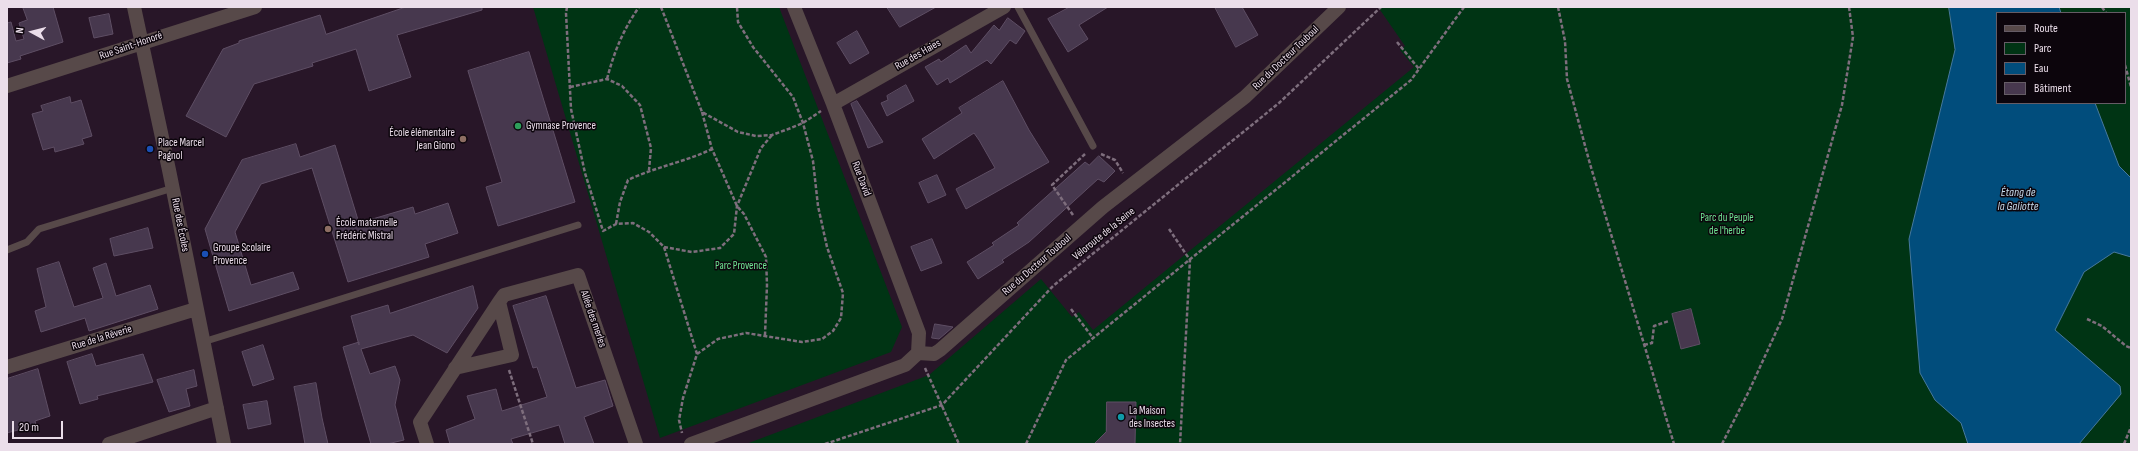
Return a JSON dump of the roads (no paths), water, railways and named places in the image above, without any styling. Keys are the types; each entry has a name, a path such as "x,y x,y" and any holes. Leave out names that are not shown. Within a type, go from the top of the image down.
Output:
{"street":[{"name":"Rue des Écoles","path":"134,7 173,188 224,444"},
{"name":"Rue Saint-Honoré","path":"7,86 255,7"},
{"name":"Rue David","path":"794,7 833,104 919,333 918,353"},
{"name":"Rue des Haies","path":"833,104 1004,7"},
{"name":"Rue du Docteur Touboul","path":"918,353 934,354 940,350 1081,227 1245,97 1339,7"},
{"name":"Allée des merles","path":"499,302 504,295 578,275 636,444"},
{"path":"456,368 512,355 499,302"},
{"path":"428,444 420,422 499,302"},
{"name":"Rue de la Rêverie","path":"7,367 196,309"},
{"path":"687,441 905,365 918,353"},
{"path":"109,444 217,408"}],"lane":[{"path":"1018,7 1093,146"},
{"path":"7,250 26,242 39,229 173,188"},
{"path":"203,342 578,225"}],"water":[{"name":"Étang de la Galiotte","path":"1949,7 2059,7 2061,12 1996,12 1996,104 2095,104 2119,166 2131,178 2131,257 2114,252 2084,272 2055,330 2120,386 2121,394 2079,444 1968,444 1961,423 1935,400 1920,373 1909,239 1955,50"}],"place":[{"name":"Gymnase Provence","path":"518,126"},
{"name":"École élémentaire Jean Giono","path":"463,139"},
{"name":"Place Marcel Pagnol","path":"150,149"},
{"name":"École maternelle Frédéric Mistral","path":"328,229"},
{"name":"Groupe Scolaire Provence","path":"205,254"},
{"name":"La Maison des Insectes","path":"1121,417"}],"park label":[{"name":"Parc du Peuple de l'herbe","path":"1727,224"},
{"name":"Parc Provence","path":"741,266"}]}
